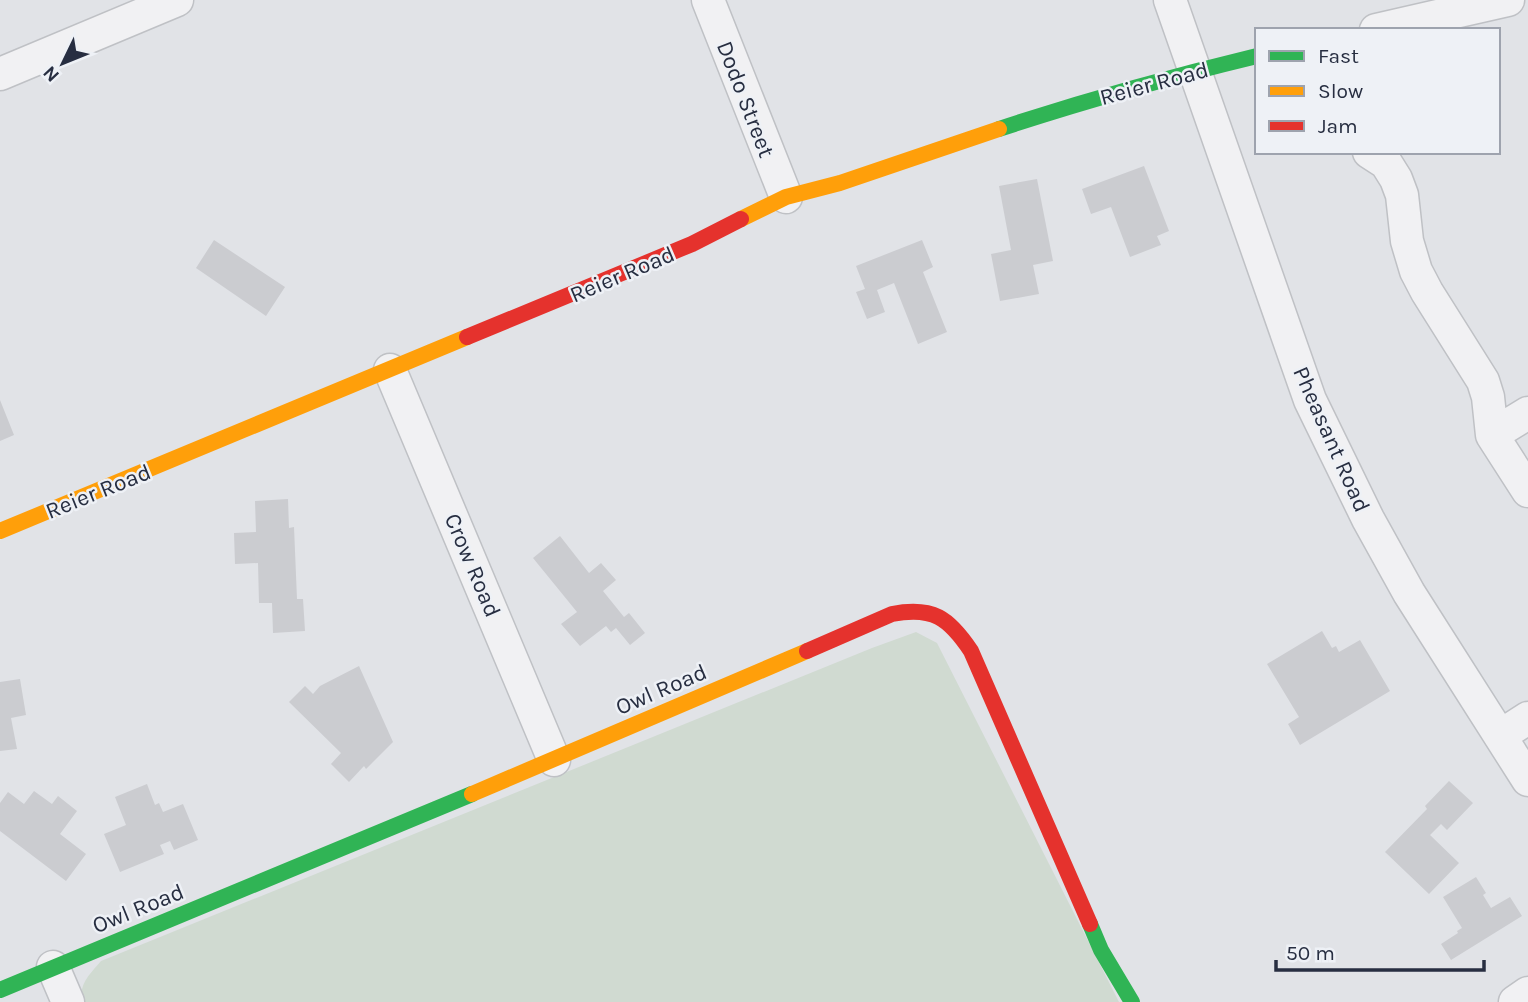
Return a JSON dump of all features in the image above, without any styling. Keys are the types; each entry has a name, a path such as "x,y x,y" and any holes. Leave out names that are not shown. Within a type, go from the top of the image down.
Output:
{"street":[{"path":"0,74 177,0"},
{"name":"Dodo Street","path":"708,0 786,197"},
{"name":"Pheasant Road","path":"1170,0 1310,400 1368,519 1409,593 1500,736 1525,766"},
{"path":"1385,28 1508,0"},
{"name":"Reier Road","path":"0,531 692,244 786,197 840,183 1062,108 1255,56"},
{"path":"1372,154 1386,163 1396,179 1402,195 1407,242 1416,271 1483,381 1488,397 1492,435 1528,491"},
{"name":"Crow Road","path":"390,370 554,760"},
{"path":"1492,435 1528,413"},
{"name":"Owl Road","path":"0,989 554,760 892,614 909,610 927,611 944,620 960,632 971,651 1101,950 1132,1002"},
{"path":"1500,736 1528,718"},
{"path":"53,967 68,1002"},
{"path":"1515,1002 1528,993"}],"shaded area":[{"path":"916,632 937,643 1119,1002 83,1002 83,985 101,961"}],"building":[{"path":"1144,166 1169,231 1157,236 1161,245 1130,257 1111,207 1091,214 1082,189"},
{"path":"1037,179 1053,261 1033,265 1039,294 1000,301 991,254 1011,250 999,186"},
{"path":"214,240 285,287 266,316 196,268"},
{"path":"922,240 933,267 923,272 947,332 918,344 894,283 877,290 885,312 867,319 856,292 865,289 856,266"},
{"path":"0,400 14,435 0,441"},
{"path":"288,499 289,528 294,527 297,599 303,599 305,631 273,633 272,603 259,603 258,563 235,564 234,533 256,532 255,501"},
{"path":"560,536 589,573 601,563 616,580 603,591 624,617 629,613 645,633 630,645 616,628 611,632 606,626 580,646 561,624 577,612 533,558"},
{"path":"1322,631 1332,648 1336,646 1339,652 1360,640 1390,691 1300,745 1288,724 1299,717 1267,664"},
{"path":"359,666 393,742 349,782 331,764 341,753 289,702 305,686 313,694 320,686"},
{"path":"20,679 26,715 11,718 17,749 0,751 0,682"},
{"path":"1449,781 1473,803 1447,830 1441,824 1430,835 1459,863 1429,894 1385,852 1427,809 1425,806"},
{"path":"147,784 155,805 159,803 163,812 183,804 198,840 174,850 170,841 160,845 164,854 120,872 104,834 126,825 115,797"},
{"path":"34,791 52,804 58,796 77,811 60,834 86,854 66,881 0,831 0,803 8,792 24,804"},
{"path":"1476,877 1491,908 1510,897 1522,916 1451,960 1441,944 1462,928 1443,897"}],"traffic: fast":[{"path":"999,129 1127,90 1255,56"},
{"path":"0,990 472,794"},
{"path":"1090,924 1101,950 1132,1002"}],"traffic: slow":[{"path":"741,219 786,197 840,183 999,129"},
{"path":"0,531 467,337"},
{"path":"472,794 807,651"}],"traffic: jam":[{"path":"467,337 692,244 741,219"},
{"path":"807,651 892,614 906,612 929,613 939,617 955,630 971,651 1090,924"}]}
